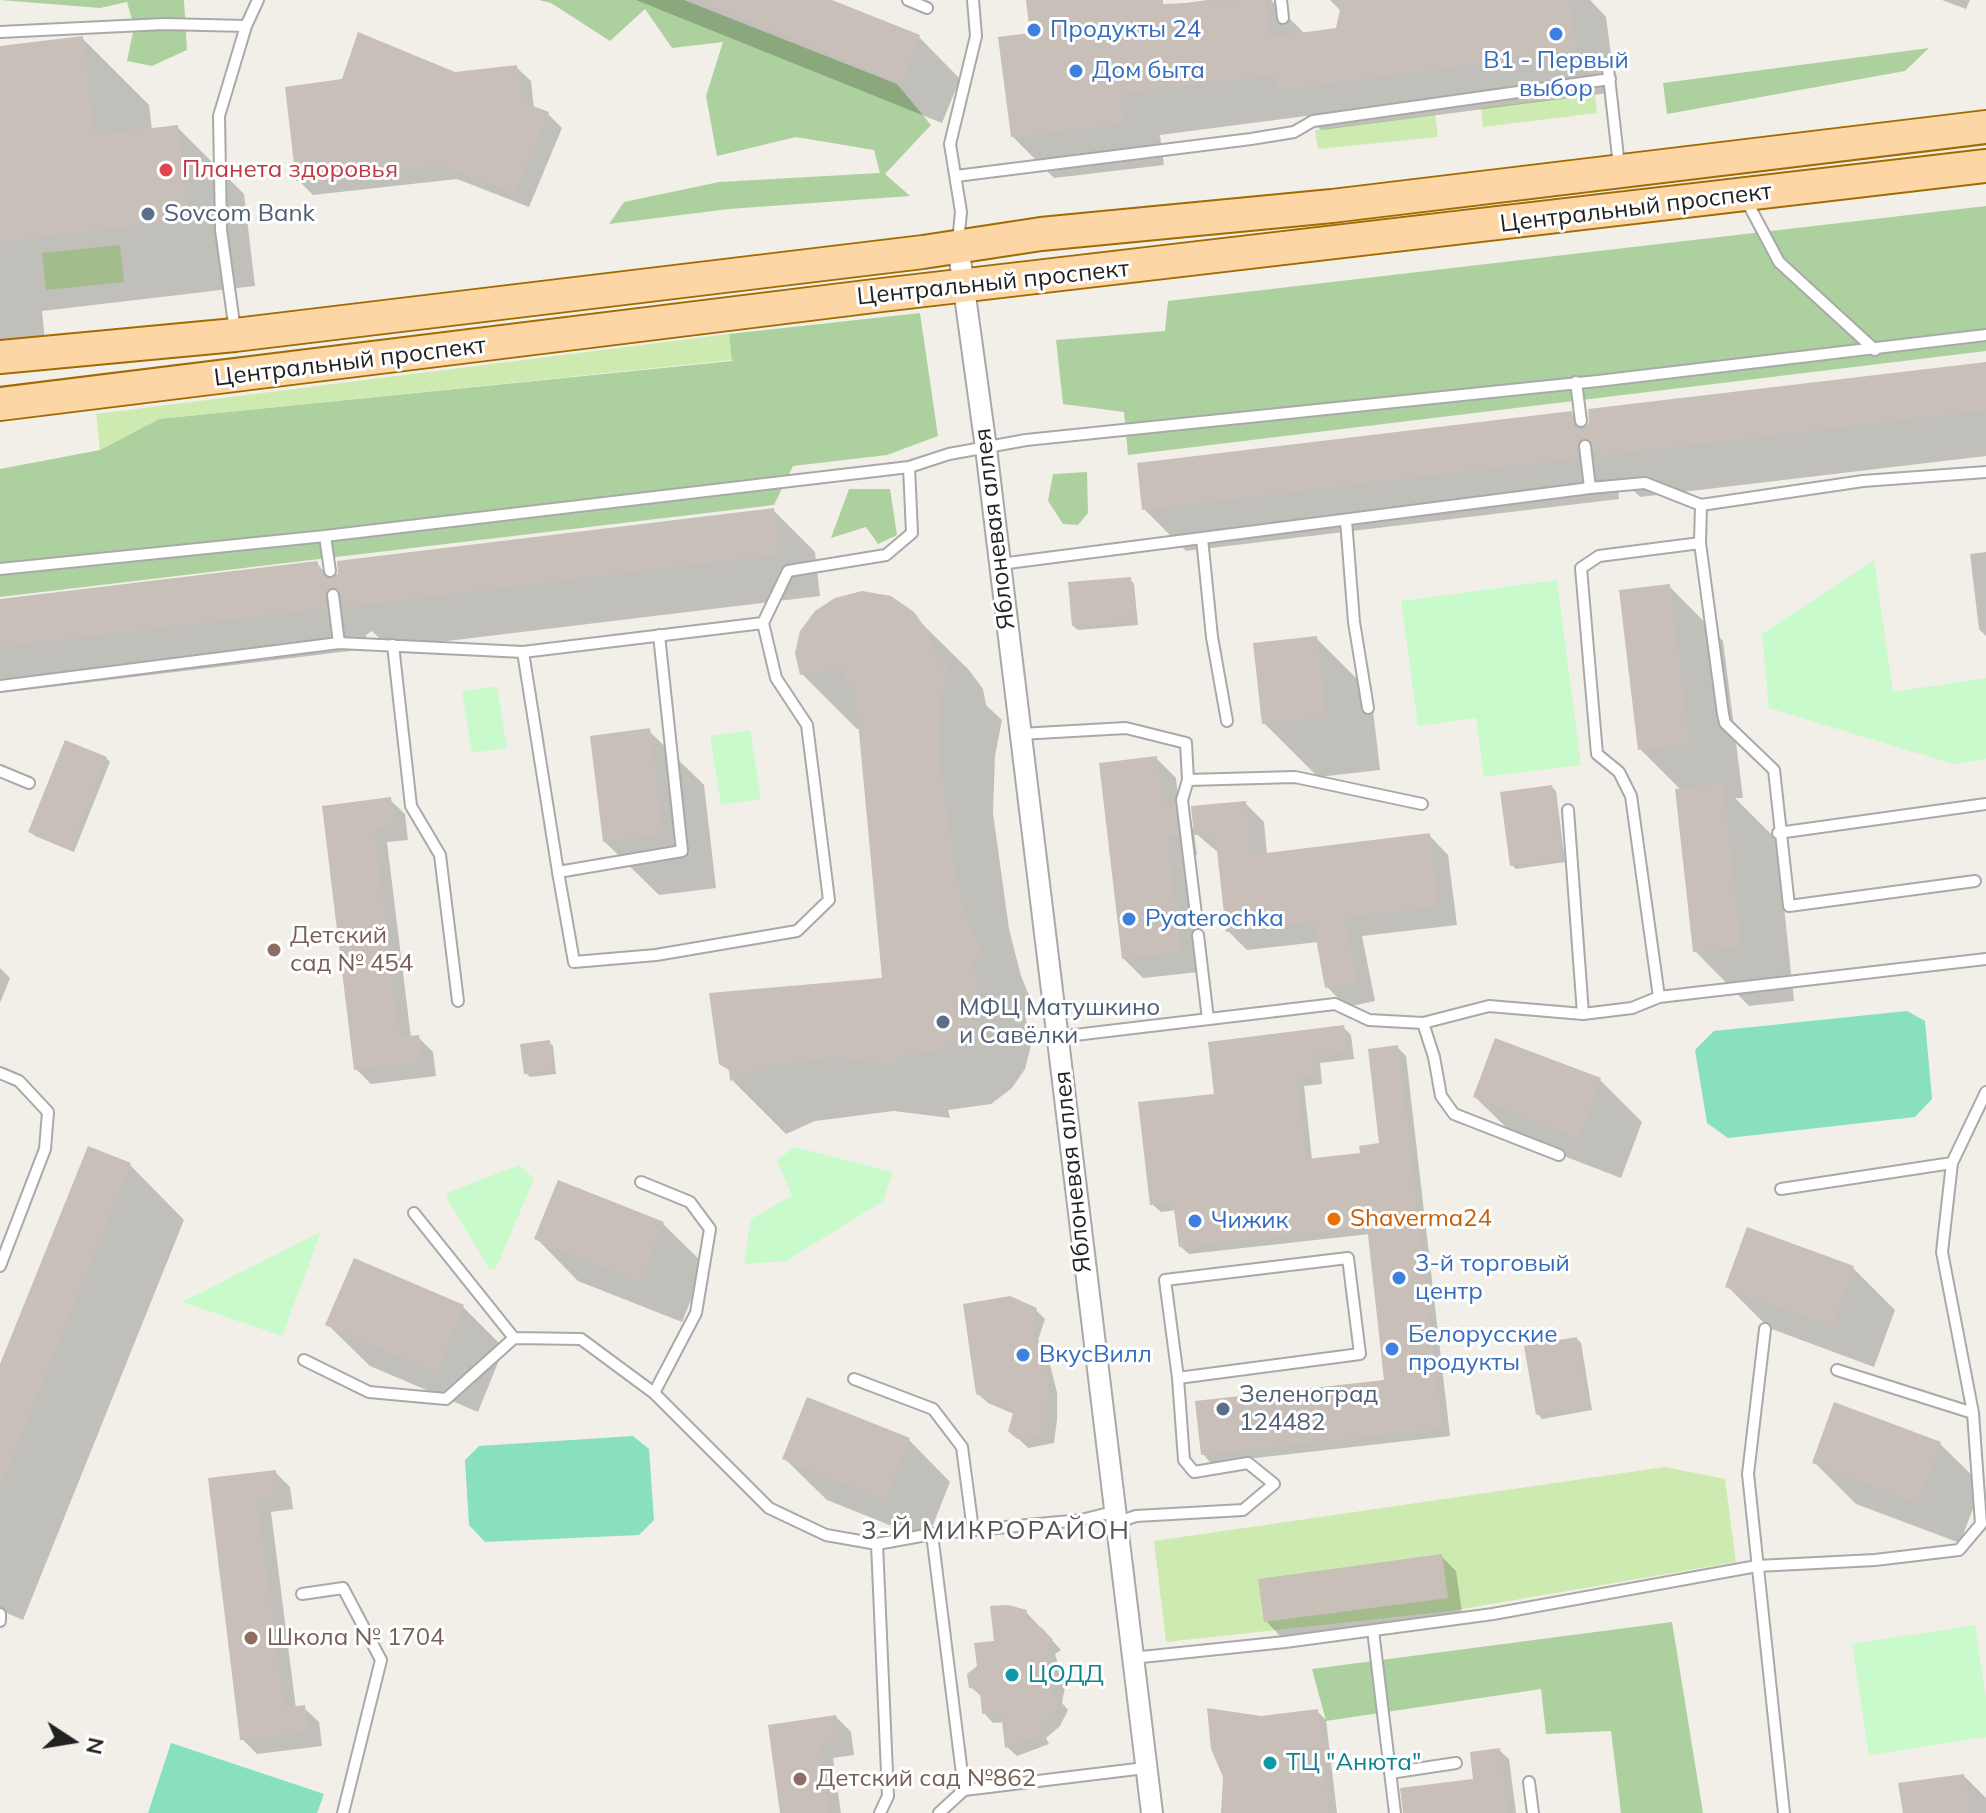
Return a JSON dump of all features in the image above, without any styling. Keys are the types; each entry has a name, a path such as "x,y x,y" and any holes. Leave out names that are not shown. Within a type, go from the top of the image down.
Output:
{"main road":[{"name":"Центральный проспект","path":"0,357 235,335 958,245 1332,206 1986,127"},
{"name":"Центральный проспект","path":"0,404 704,316 964,288 1986,166"},
{"path":"1332,206 1311,212 1303,228 1308,240 1333,243"},
{"path":"700,278 719,284 723,301 704,316"}],"street":[{"name":"Яблоневая аллея","path":"958,245 986,448 1152,1813"}],"lane":[{"path":"235,335 221,230 219,116 246,26 258,0"},
{"path":"908,0 927,8"},
{"path":"958,245 961,212 950,144 976,36 973,0"},
{"path":"1281,0 1283,18"},
{"path":"0,32 164,24 246,26"},
{"path":"956,176 1251,139 1294,132 1313,121 1609,74 1620,170"},
{"path":"1744,196 1779,262 1875,350"},
{"path":"0,569 325,536 909,467 949,454 1026,440 1875,350 1986,335"},
{"path":"1576,382 1581,421"},
{"path":"1585,446 1590,488"},
{"path":"523,652 574,962 656,955 797,931 829,900 807,725 776,678 763,623 788,571 886,555 912,533 909,467"},
{"path":"999,565 1590,488 1645,483 1701,505 1863,481 1986,472"},
{"path":"1701,505 1700,543 1725,723 1774,770 1778,833 1789,906 1975,881"},
{"path":"1346,520 1354,622 1368,708"},
{"path":"325,536 330,571"},
{"path":"1202,538 1212,637 1227,721"},
{"path":"1659,997 1631,796 1619,772 1597,754 1581,568 1599,556 1700,543"},
{"path":"333,595 339,643"},
{"path":"0,686 339,643 523,652 763,623"},
{"path":"558,872 682,851 659,635"},
{"path":"393,645 411,806 440,855 458,1001"},
{"path":"1020,734 1126,728 1186,743 1188,780 1182,800 1197,923"},
{"path":"0,771 29,783"},
{"path":"1188,780 1295,777 1422,804"},
{"path":"1778,833 1986,804"},
{"path":"1568,810 1583,1014"},
{"path":"1198,935 1208,1019"},
{"path":"1058,1037 1335,1004 1369,1020 1423,1023 1489,1006 1583,1014 1632,1008 1659,997 1986,959"},
{"path":"1423,1023 1434,1057 1441,1096 1454,1114 1559,1155"},
{"path":"0,1073 19,1081 48,1112 45,1149 0,1266"},
{"path":"1132,1658 1493,1614 1757,1566 1875,1560 1959,1550 1981,1524 1973,1413 1942,1252 1952,1163 1986,1092"},
{"path":"1781,1189 1952,1163"},
{"path":"641,1182 690,1202 710,1229 696,1313 654,1393"},
{"path":"414,1213 514,1338"},
{"path":"304,1360 369,1392 446,1399 514,1338 581,1339 654,1393 769,1508 826,1535 877,1544 973,1530 1114,1517 1243,1510 1274,1484 1248,1463 1194,1472 1184,1460 1178,1378 1165,1280 1348,1258 1360,1354 1178,1378"},
{"path":"1765,1329 1748,1474 1784,1813"},
{"path":"1837,1370 1973,1413"},
{"path":"854,1379 933,1409 962,1447 973,1530"},
{"path":"932,1534 964,1790"},
{"path":"877,1544 888,1796 880,1813"},
{"path":"302,1594 343,1588 381,1660 343,1813"},
{"path":"0,1614 0,1621"},
{"path":"1373,1630 1395,1813"},
{"path":"1390,1773 1456,1763"},
{"path":"939,1813 964,1790 1145,1768"},
{"path":"1529,1782 1533,1813"}],"green space":[{"path":"0,0 184,0 187,50 152,66 127,61 134,27 127,2 100,8"},
{"path":"539,0 684,0 897,84 931,125 885,174 910,196 729,209 609,224 624,202 719,182 880,173 874,150 796,137 717,156 706,96 723,42 672,48 645,9 610,41 551,3"},
{"path":"1929,48 1905,71 1667,114 1663,83"},
{"path":"1595,94 1597,113 1483,127 1481,108"},
{"path":"1435,115 1438,137 1318,149 1315,130"},
{"path":"1986,206 1986,351 1128,455 1124,412 1063,404 1056,340 1165,331 1168,301"},
{"path":"120,245 124,282 46,290 42,253"},
{"path":"920,313 938,436 887,455 793,466 774,505 0,597 0,469 100,450 159,419 732,361 729,334"},
{"path":"729,334 733,360 159,419 100,450 96,414"},
{"path":"1087,472 1088,513 1078,525 1063,524 1048,501 1053,474"},
{"path":"849,489 890,489 897,535 878,544 866,527 831,538"},
{"path":"1874,560 1893,692 1986,678 1986,759 1953,764 1769,708 1762,634"},
{"path":"1557,580 1581,765 1484,777 1476,718 1418,726 1401,601"},
{"path":"497,686 507,748 472,753 462,691"},
{"path":"750,730 761,799 721,805 710,736"},
{"path":"1907,1011 1925,1021 1932,1099 1915,1117 1728,1138 1707,1123 1695,1050 1714,1031"},
{"path":"794,1147 893,1172 883,1201 786,1261 744,1264 751,1219 792,1196 777,1160"},
{"path":"519,1165 534,1179 496,1268 490,1270 446,1197 449,1192"},
{"path":"321,1232 282,1336 182,1302"},
{"path":"633,1436 649,1449 654,1520 639,1535 485,1542 469,1525 465,1460 479,1446"},
{"path":"1665,1467 1725,1479 1736,1562 1451,1611 1166,1642 1154,1541"},
{"path":"1672,1622 1703,1813 1621,1813 1611,1731 1546,1734 1541,1689 1326,1721 1312,1669"},
{"path":"1975,1625 1986,1698 1986,1737 1869,1755 1852,1644"},
{"path":"171,1743 324,1794 317,1813 148,1813"}],"building":[{"path":"697,0 832,0 920,35 901,83"},
{"path":"1026,0 1163,0 1163,4 1266,0 1270,37 1336,28 1342,0 1569,0 1576,51 1277,90 1275,74 1120,94 1124,124 1011,137 998,37 1030,33"},
{"path":"358,32 455,72 517,65 522,102 549,112 514,193 441,165 296,181 285,87 342,79"},
{"path":"83,36 94,135 178,125 188,219 0,242 0,46"},
{"path":"1986,362 1986,410 1597,456 1591,441 1583,438 1577,444 1578,458 1142,510 1137,463 1572,411 1574,425 1581,429 1589,423 1588,409"},
{"path":"774,508 779,554 345,607 340,591 333,587 325,593 327,608 0,647 0,599 317,561 323,575 330,579 338,573 337,561"},
{"path":"1131,577 1134,621 1072,626 1068,582"},
{"path":"1670,584 1689,744 1638,750 1619,590"},
{"path":"862,591 891,596 914,612 929,633 937,666 948,664 941,701 939,757 955,873 967,920 984,958 972,960 977,989 971,1014 958,1034 937,1050 895,1056 897,1065 838,1057 760,1067 730,1081 729,1070 719,1064 709,993 882,978 854,679 844,681 842,668 800,675 795,653 800,631 815,611 835,598"},
{"path":"1317,636 1326,716 1262,724 1253,643"},
{"path":"650,728 663,834 603,842 590,736"},
{"path":"65,740 107,757 70,849 28,832"},
{"path":"1157,756 1163,808 1175,807 1178,836 1167,837 1180,952 1122,959 1099,763"},
{"path":"1723,784 1741,947 1693,952 1675,789"},
{"path":"1552,785 1562,859 1510,866 1500,792"},
{"path":"391,797 394,825 374,828 399,1037 419,1035 422,1062 354,1070 322,806"},
{"path":"1246,801 1250,855 1430,833 1438,906 1344,918 1357,982 1325,988 1313,922 1226,932 1215,833 1194,835 1191,806"},
{"name":"3-й торговый центр","path":"1344,1025 1347,1052 1313,1055 1315,1076 1297,1078 1306,1159 1360,1153 1359,1146 1379,1143 1368,1049 1398,1045 1442,1428 1201,1455 1195,1401 1384,1380 1367,1226 1179,1247 1173,1202 1150,1205 1138,1102 1214,1094 1208,1042"},
{"path":"1495,1038 1601,1078 1579,1138 1473,1097"},
{"path":"550,1040 553,1070 524,1074 520,1044"},
{"path":"88,1146 131,1163 0,1487 0,1364"},
{"path":"558,1180 664,1222 640,1282 534,1239"},
{"path":"1747,1227 1854,1266 1832,1327 1725,1287"},
{"path":"354,1258 464,1305 436,1372 325,1325"},
{"path":"1010,1296 1037,1308 1030,1330 1042,1354 1048,1381 1045,1434 1017,1439 1008,1431 1014,1410 976,1394 963,1304"},
{"path":"1577,1337 1589,1406 1536,1415 1524,1346"},
{"path":"807,1397 910,1438 885,1500 782,1459"},
{"path":"1834,1402 1941,1442 1918,1503 1812,1463"},
{"name":"Школа № 1704","path":"276,1470 279,1495 257,1498 284,1708 305,1705 308,1732 240,1740 208,1478"},
{"path":"1442,1554 1448,1598 1264,1622 1258,1579"},
{"name":"ЦОДД","path":"1008,1605 1027,1610 1026,1618 1053,1640 1046,1644 1057,1677 1052,1696 1060,1699 1051,1716 1038,1728 1042,1735 1005,1748 1001,1712 982,1714 980,1690 969,1688 967,1674 977,1666 974,1643 994,1641 990,1606"},
{"name":"ТЦ \"Анюта\"","path":"1207,1708 1261,1716 1318,1709 1330,1813 1221,1813 1223,1777 1211,1749"},
{"name":"Детский сад №862","path":"836,1715 840,1741 820,1744 829,1813 780,1813 768,1725"},
{"path":"1500,1748 1508,1813 1403,1813 1400,1788 1473,1779 1470,1752"},
{"path":"1964,1774 1970,1813 1903,1813 1898,1783"}],"place":[{"name":"Продукты 24","path":"1034,30"},
{"name":"В1 - Первый выбор","path":"1556,34"},
{"name":"Дом быта","path":"1076,71"},
{"name":"Планета здоровья","path":"166,170"},
{"name":"Sovcom Bank","path":"148,214"},
{"name":"Pyaterochka","path":"1129,919"},
{"name":"Детский сад № 454","path":"274,950"},
{"name":"МФЦ Матушкино и Савёлки","path":"943,1022"},
{"name":"Shaverma24","path":"1334,1219"},
{"name":"Чижик","path":"1195,1221"},
{"name":"3-й торговый центр","path":"1399,1278"},
{"name":"Белорусские продукты","path":"1392,1349"},
{"name":"ВкусВилл","path":"1023,1355"},
{"name":"Зеленоград 124482","path":"1223,1409"},
{"name":"Школа № 1704","path":"251,1638"},
{"name":"ЦОДД","path":"1012,1675"},
{"name":"ТЦ \"Анюта\"","path":"1270,1763"},
{"name":"Детский сад №862","path":"800,1779"}],"district":[{"name":"3-Й МИКРОРАЙОН","path":"996,1531"}]}
